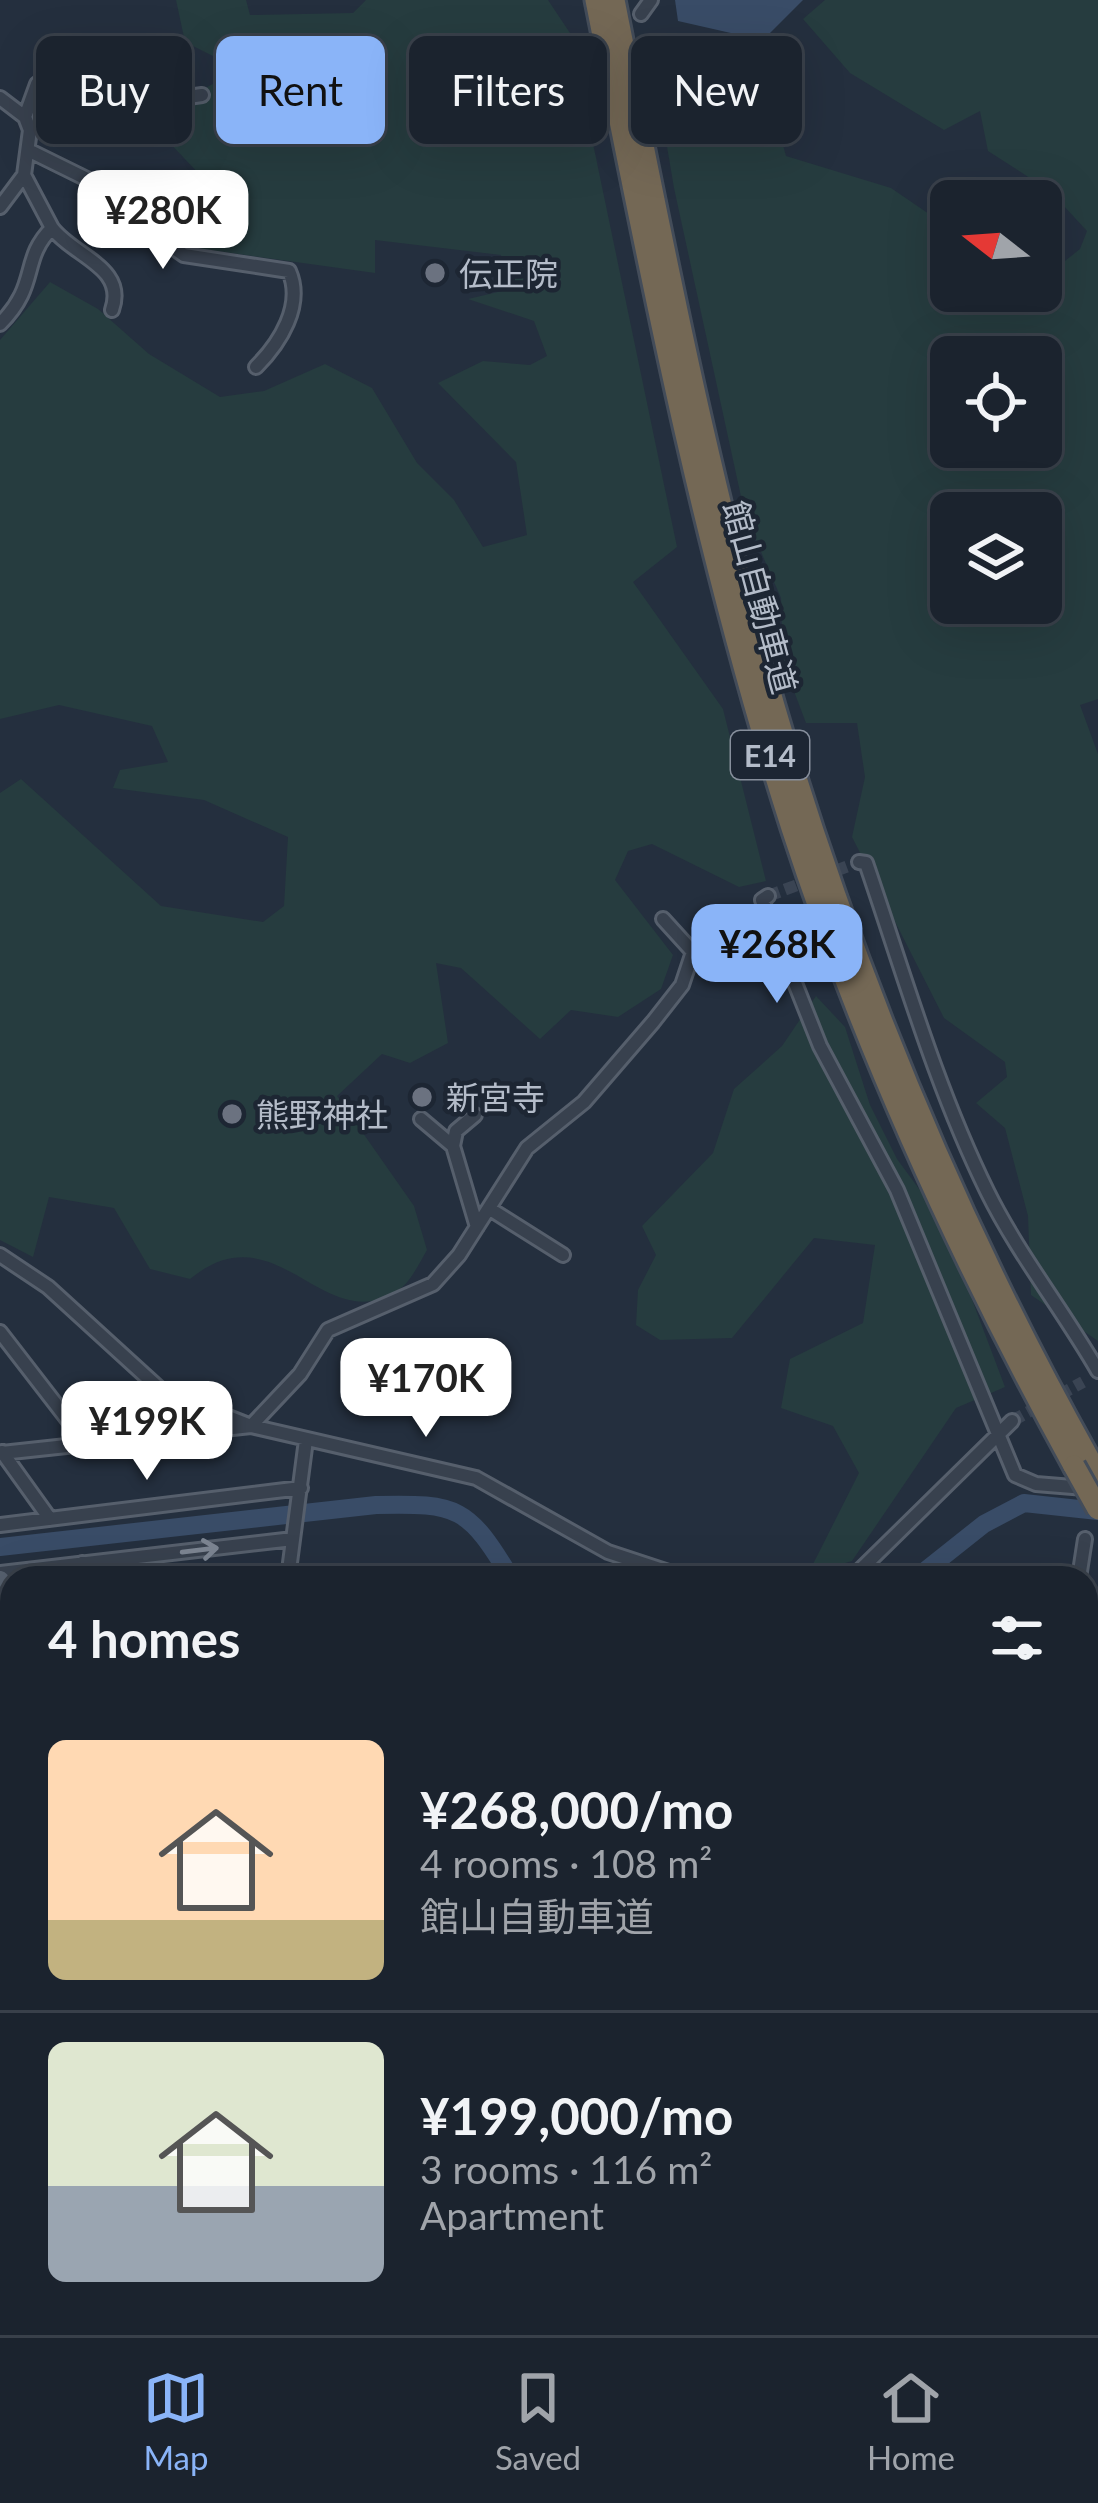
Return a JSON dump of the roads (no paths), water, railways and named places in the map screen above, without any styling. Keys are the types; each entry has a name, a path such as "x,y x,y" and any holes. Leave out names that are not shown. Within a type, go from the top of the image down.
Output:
{"highway":[{"name":"館山自動車道","path":"596,0 686,438 737,641 794,832 878,1060 945,1216 1088,1468"},
{"name":"館山自動車道","path":"614,0 703,433 754,636 812,827 929,1136 1088,1468 1098,1509"}],"street":[{"path":"641,14 651,0"},
{"path":"0,207 24,176 31,151 25,117 37,84 153,102 202,95"},
{"path":"2,102 25,117"},
{"path":"31,151 97,184 164,245 184,255 289,271 295,285 284,330 256,367"},
{"path":"24,176 66,247 111,274 117,288 112,310"},
{"path":"0,324 24,300 34,246 52,228"},
{"path":"859,862 866,863 926,1048 964,1144 1004,1223 1098,1371 1083,1382"},
{"path":"768,896 762,900 796,990 897,1190 1019,1481 1098,1489"},
{"path":"50,1519 1,1451 251,1426 300,1374 328,1330 433,1284 478,1228 526,1148 584,1102 682,985 693,952 663,919"},
{"path":"475,1115 456,1132 453,1146 478,1228"},
{"path":"421,1119 453,1146"},
{"path":"490,1209 562,1256"},
{"path":"0,1255 48,1286 162,1391 251,1426 476,1478 608,1552 651,1566"},
{"path":"0,1332 85,1442"},
{"path":"865,1566 952,1485 996,1432 1012,1420"},
{"path":"290,1566 306,1440"},
{"path":"0,1525 300,1492"},
{"path":"63,1566 294,1535"},
{"path":"1081,1566 1084,1539"}],"water":[{"path":"675,0 803,0 769,34 744,36 678,21"}],"waterway":[{"path":"931,1566 984,1524 1024,1503 1098,1511"},
{"path":"0,1547 376,1505 426,1506 444,1508 471,1523 503,1566"}],"tunnel":[{"path":"768,896 859,862"},
{"path":"1012,1421 1083,1382"}],"place":[{"name":"伝正院","path":"435,273"},
{"name":"新宮寺","path":"422,1097"},
{"name":"熊野神社","path":"232,1114"}]}
